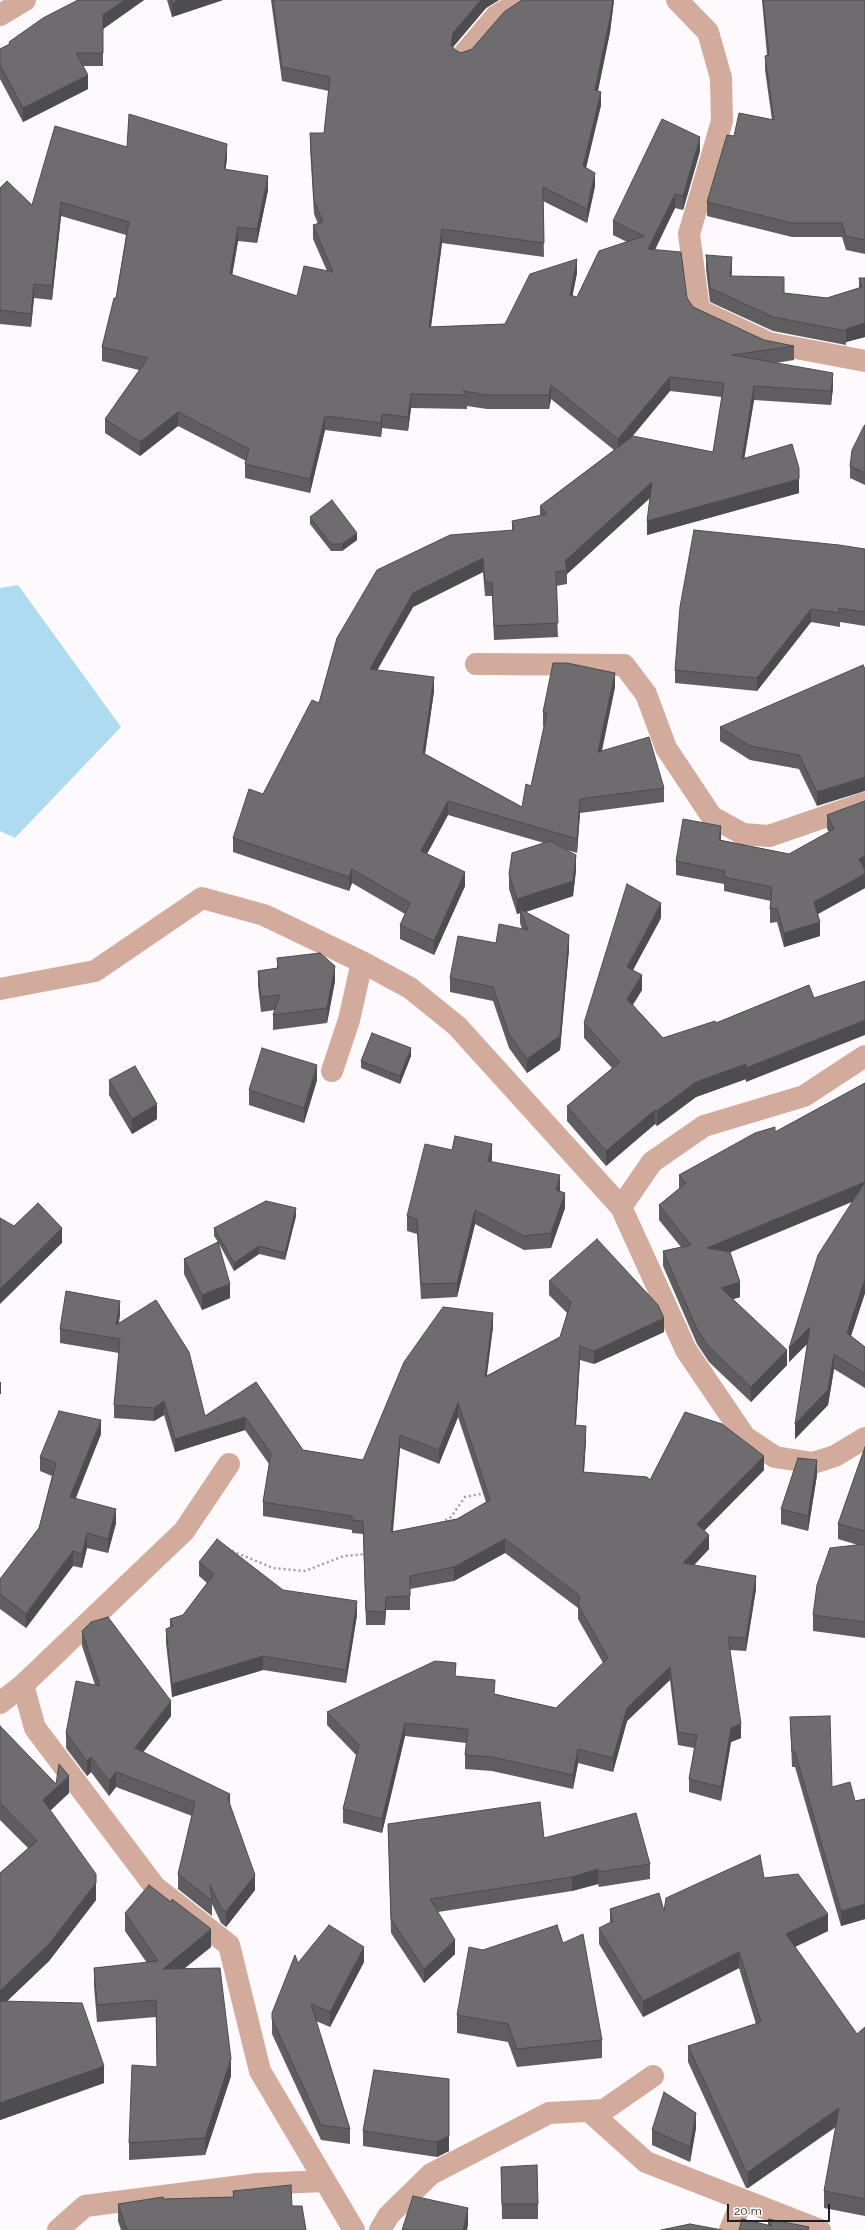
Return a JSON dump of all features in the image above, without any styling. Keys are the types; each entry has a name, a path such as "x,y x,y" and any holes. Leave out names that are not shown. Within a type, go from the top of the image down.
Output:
{"street":[{"path":"0,15 25,0"},
{"path":"463,55 496,16 523,0"},
{"path":"677,0 708,32 721,78 722,121 689,234 699,310 769,343 865,361"},
{"path":"476,664 624,665 646,694 666,748 712,817 742,834 768,836 865,803"},
{"path":"0,989 95,971 202,898 264,915 362,962 410,988 457,1026 621,1207 686,1350 746,1437 775,1457 813,1462 835,1456 865,1438"},
{"path":"332,1071 349,1020 362,962"},
{"path":"621,1207 652,1162 704,1126 804,1096 865,1056"},
{"path":"0,1703 23,1686 184,1531 229,1464"},
{"path":"23,1686 35,1728 155,1887 228,1945 260,2071 354,2230"},
{"path":"380,2230 389,2215 431,2174 549,2113 604,2110 653,2076"},
{"path":"589,2111 646,2162 820,2230"},
{"path":"58,2230 85,2206 257,2184 324,2181"},
{"path":"730,2230 742,2200"}],"path":[{"path":"438,1525 451,1517 465,1496 493,1492"},
{"path":"225,1548 273,1568 305,1571 344,1556 373,1553"}],"water":[{"path":"18,585 121,727 15,838 0,831 0,588"}],"building":[{"path":"78,0 125,0 103,15 103,53 76,53 88,75 23,108 0,65 0,49 10,44 9,42 43,18"},
{"path":"171,0 181,0 172,3"},
{"path":"273,0 481,0 453,33 451,45 455,50 461,53 472,49 504,12 522,0 613,0 595,90 601,92 583,166 595,173 587,209 543,187 544,243 442,229 429,327 505,324 530,274 577,259 570,295 577,297 599,251 644,236 613,221 662,119 700,137 683,196 675,194 648,249 681,252 687,298 693,307 764,340 794,346 732,355 833,373 831,391 754,386 742,459 792,444 799,468 799,479 647,521 652,482 565,561 567,570 556,572 558,623 494,626 492,582 485,582 483,558 413,593 370,669 434,677 423,753 522,807 526,784 531,786 547,713 543,712 553,663 567,663 615,673 598,752 649,737 664,788 580,799 577,839 448,801 421,851 465,872 434,941 400,925 410,903 352,869 349,877 233,838 249,789 263,794 312,700 319,703 337,638 377,570 450,535 514,530 512,521 547,514 540,506 633,436 713,452 724,383 670,377 618,439 551,385 549,395 487,395 463,391 467,395 411,394 408,417 382,414 381,423 325,416 310,479 245,464 249,449 178,412 140,442 105,419 148,358 102,347 114,298 116,298 129,222 61,202 52,286 34,284 31,314 0,310 0,188 7,181 32,205 55,126 127,147 129,114 227,144 224,169 268,176 257,229 238,227 230,274 297,296 304,266 333,272 313,225 323,222 314,200 310,133 324,133 330,77 282,67"},
{"path":"763,0 865,0 865,240 846,236 842,223 792,223 707,202 727,135 734,136 739,113 774,120 765,56 769,55"},
{"path":"706,255 732,257 730,276 784,277 784,293 827,298 862,287 859,278 865,278 865,323 846,329 846,331 773,317 710,288"},
{"path":"865,425 865,473 850,466 852,450"},
{"path":"332,500 357,533 342,544 331,544 310,517"},
{"path":"694,530 865,549 865,612 838,608 840,613 811,609 757,678 675,670 680,607"},
{"path":"863,665 865,669 865,777 817,792 799,755 750,746 720,727"},
{"path":"865,801 865,856 859,859 865,870 865,874 814,902 820,922 784,933 777,908 770,909 772,887 724,877 725,871 676,861 683,819 721,826 719,840 789,854 834,829 827,815"},
{"path":"550,841 576,855 573,881 517,899 509,874 512,853"},
{"path":"627,884 661,903 627,967 642,975 627,999 663,1038 715,1021 716,1023 809,985 814,998 865,981 865,1020 746,1068 746,1064 696,1082 657,1111 655,1110 606,1151 567,1106 620,1062 584,1023"},
{"path":"520,909 569,935 560,1036 527,1059 509,1034 493,987 450,978 458,936 496,943 499,924 528,930"},
{"path":"320,953 335,966 327,1008 273,1015 280,995 261,997 258,971 278,968 277,958"},
{"path":"372,1033 411,1048 400,1076 361,1061"},
{"path":"262,1048 317,1065 304,1108 249,1090"},
{"path":"135,1066 157,1104 132,1119 109,1080"},
{"path":"865,1083 865,1182 707,1248 730,1252 740,1282 721,1288 787,1350 751,1387 709,1347 697,1329 663,1251 691,1245 659,1205 686,1183 679,1175 755,1133 775,1127 775,1132"},
{"path":"455,1136 492,1144 488,1161 560,1175 556,1190 565,1193 551,1233 524,1236 475,1210 457,1283 421,1284 417,1219 407,1216 425,1144 452,1150"},
{"path":"865,1182 865,1279 847,1333 865,1347 865,1374 834,1354 828,1390 795,1424 810,1327 789,1348 818,1255"},
{"path":"266,1201 296,1208 285,1253 259,1246 234,1263 214,1228"},
{"path":"38,1203 62,1228 0,1289 0,1218 14,1226"},
{"path":"597,1239 658,1305 664,1318 594,1351 580,1346 575,1425 586,1426 583,1472 647,1477 650,1480 685,1412 722,1424 764,1456 697,1524 709,1535 683,1563 756,1576 746,1638 728,1637 741,1724 731,1728 721,1787 689,1779 697,1735 678,1732 670,1667 627,1708 613,1758 578,1749 573,1775 492,1757 465,1755 468,1729 405,1723 382,1819 343,1809 359,1745 327,1712 435,1661 456,1663 455,1676 495,1680 494,1694 556,1708 608,1658 578,1605 580,1596 505,1539 454,1567 410,1576 410,1596 386,1597 385,1612 366,1611 363,1521 352,1520 352,1516 263,1502 271,1453 245,1417 175,1439 164,1401 154,1408 114,1405 120,1339 60,1329 66,1291 120,1301 116,1325 156,1300 189,1352 205,1416 256,1382 303,1450 363,1460 404,1362 443,1307 493,1313 485,1377 560,1337 571,1302 549,1281","holes":["458,1403 490,1500 457,1519 391,1532 400,1435 439,1450"]},
{"path":"218,1242 230,1284 202,1295 184,1259"},
{"path":"59,1411 101,1420 70,1497 116,1509 108,1539 87,1533 82,1554 73,1551 26,1614 0,1594 0,1579 39,1528 56,1463 40,1457"},
{"path":"865,1447 865,1531 838,1524"},
{"path":"798,1458 817,1460 808,1516 781,1509"},
{"path":"217,1539 283,1590 357,1601 346,1670 263,1656 172,1684 166,1629 173,1626 170,1619 183,1615 214,1574 199,1562"},
{"path":"865,1544 865,1622 813,1615 817,1585 830,1548"},
{"path":"108,1617 171,1701 135,1748 230,1794 228,1799 255,1875 226,1912 221,1908 210,1885 212,1901 178,1874 195,1802 116,1772 109,1781 91,1757 87,1761 66,1733 76,1681 100,1686 82,1631 91,1622"},
{"path":"830,1716 832,1787 850,1782 855,1801 865,1799 865,1904 841,1911 795,1752 792,1752 790,1717"},
{"path":"0,1726 56,1784 59,1764 69,1776 43,1800 96,1874 96,1883 49,1944 0,1991 0,1873 37,1841 0,1803"},
{"path":"540,1802 544,1838 636,1813 650,1864 599,1872 598,1869 572,1877 430,1899 455,1940 424,1969 391,1919 388,1824"},
{"path":"760,1855 764,1878 798,1874 828,1914 786,1934 857,2034 865,2027 865,2199 824,2191 839,2108 748,2172 746,2171 688,2046 761,2022 739,1952 643,2001 599,1928 613,1921 610,1909 659,1893 664,1911 666,1898"},
{"path":"149,1885 171,1902 172,1899 211,1929 163,1969 220,1968 231,2059 205,2138 129,2143 132,2065 157,2067 156,2000 97,2005 94,1968 158,1961 125,1913"},
{"path":"329,1925 364,1947 330,2012 311,2004 350,2129 321,2125 272,2019 272,2013 295,1955 298,1963"},
{"path":"557,1925 563,1943 583,1934 602,2040 517,2049 508,2024 457,2015 469,1947 483,1950"},
{"path":"0,2001 82,2003 104,2066 0,2103"},
{"path":"374,2070 449,2079 449,2136 437,2142 363,2131"},
{"path":"664,2092 696,2113 690,2147 652,2130"},
{"path":"537,2165 538,2204 502,2204 501,2167"},
{"path":"291,2185 292,2206 302,2206 306,2230 127,2230 118,2204 163,2197 164,2199 234,2197 233,2191"},
{"path":"413,2196 468,2208 463,2230 402,2230"},
{"path":"742,2219 772,2226 768,2219 809,2227 808,2230 739,2230"},
{"path":"690,2224 722,2230 661,2230"}]}
